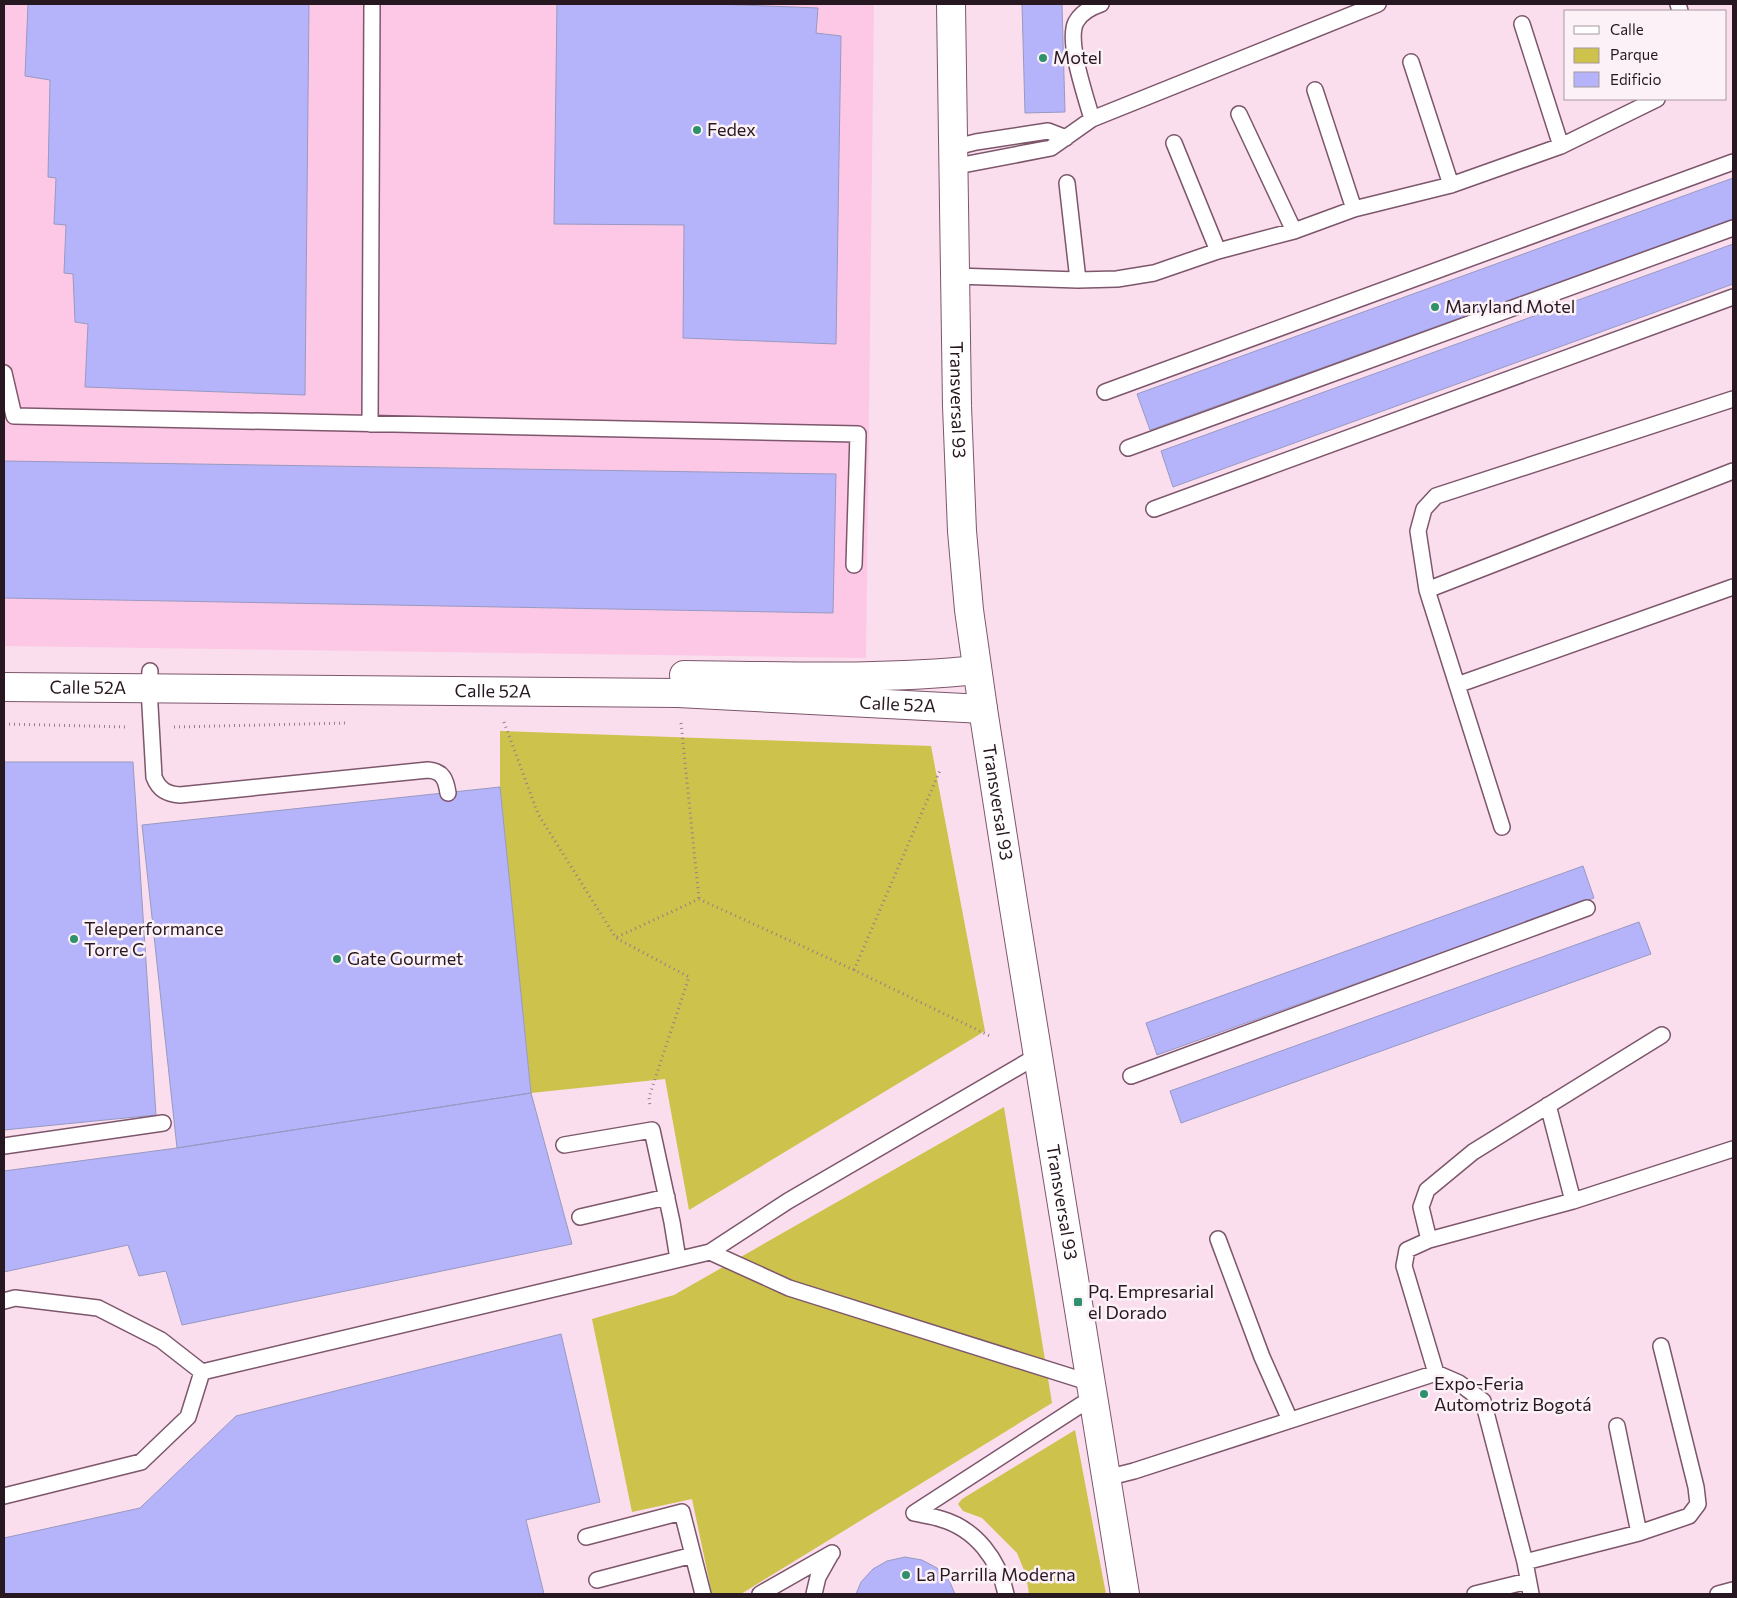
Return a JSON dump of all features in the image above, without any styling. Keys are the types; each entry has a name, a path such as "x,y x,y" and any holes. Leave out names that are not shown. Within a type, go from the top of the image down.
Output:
{"street":[{"name":"Transversal 93","path":"950,4 957,406 962,531 969,610 982,709 1125,1594"},
{"name":"Calle 52A","path":"4,669 150,680 499,692 678,693 982,709"},
{"name":"Calle 52A","path":"4,687 150,680 931,675 977,670"}],"lane":[{"path":"370,424 372,4"},
{"path":"1092,119 1073,48 1074,31 1076,21 1080,17 1101,4"},
{"path":"952,157 1051,148 1092,119 1378,4"},
{"path":"1522,24 1561,146"},
{"path":"1410,62 1451,185"},
{"path":"1314,90 1354,209"},
{"path":"955,276 1078,280 1117,279 1154,273 1218,251 1294,231 1354,209 1451,185 1561,146 1655,100"},
{"path":"1239,114 1294,231"},
{"path":"952,157 976,142 1048,132 1066,138"},
{"path":"1174,143 1218,251"},
{"path":"1105,392 1733,162"},
{"path":"1067,182 1078,280"},
{"path":"1128,448 1733,228"},
{"path":"1154,509 1733,298"},
{"path":"4,373 9,416 858,434 854,565"},
{"path":"1502,827 1427,590 1418,531 1424,509 1436,496 1733,399"},
{"path":"1427,590 1733,471"},
{"path":"1457,685 1733,587"},
{"path":"150,680 154,777 162,790 170,794 190,794 428,770 434,770 443,776 448,793"},
{"path":"1131,1076 1587,908"},
{"path":"1429,1240 1421,1207 1427,1190 1473,1152 1662,1035"},
{"path":"202,1372 710,1252 788,1200 1038,1056"},
{"path":"1548,1105 1573,1201"},
{"path":"4,1146 163,1123"},
{"path":"564,1145 652,1130 678,1259"},
{"path":"1436,1373 1404,1266 1408,1250 1429,1240 1573,1201 1733,1149"},
{"path":"580,1217 667,1197"},
{"path":"1218,1239 1262,1357 1290,1420"},
{"path":"710,1252 789,1288 1092,1390"},
{"path":"4,1301 15,1298 98,1308 161,1340 202,1372"},
{"path":"1525,1562 1639,1533 1689,1516 1698,1504 1696,1487 1661,1346"},
{"path":"4,1496 140,1462 188,1417 202,1372"},
{"path":"1106,1478 1134,1471 1436,1373 1459,1383 1483,1401 1525,1562 1529,1587 1475,1594"},
{"path":"1006,1594 1002,1577 988,1552 968,1532 942,1519 914,1513 1092,1390"},
{"path":"1617,1426 1639,1533"},
{"path":"586,1537 682,1512 703,1594"},
{"path":"760,1594 832,1553 818,1577 814,1594"},
{"path":"598,1580 693,1555"},
{"path":"1718,1594 1733,1590"}],"path":[{"path":"499,692 503,720 538,814 616,938 689,977 649,1097 652,1130"},
{"path":"678,693 699,899"},
{"path":"4,724 151,728 356,723"},
{"path":"854,970 941,768"},
{"path":"616,938 699,899 854,970 990,1036"}],"shaded area":[{"path":"4,4 874,4 866,658 4,646"}],"green space":[{"path":"500,731 931,746 985,1031 689,1210 665,1079 531,1093 500,787"},
{"path":"1004,1107 1052,1403 741,1594 712,1594 692,1499 632,1512 592,1319 674,1295"},
{"path":"1075,1430 1106,1594 1029,1594 1026,1575 1017,1553 982,1518 963,1511 958,1504 962,1499"}],"building":[{"path":"28,4 309,4 305,395 85,387 88,324 75,322 73,274 64,273 66,225 54,224 56,178 48,177 50,80 25,76"},
{"name":"Fedex","path":"557,4 715,4 818,8 816,33 841,36 836,344 683,338 684,225 554,224"},
{"name":"Motel","path":"1022,4 1062,4 1065,112 1025,113"},
{"name":"Maryland Motel","path":"1733,178 1733,219 1150,430 1137,394"},
{"name":"Maryland Motel","path":"1733,244 1733,284 1173,487 1161,451"},
{"path":"4,461 836,474 833,613 4,598"},
{"name":"Teleperformance Torre C","path":"4,762 133,762 156,1115 4,1130"},
{"name":"Gate Gourmet","path":"500,787 531,1093 177,1148 142,825"},
{"path":"1583,866 1594,898 1157,1055 1146,1023"},
{"path":"1639,922 1651,954 1181,1123 1170,1091"},
{"path":"531,1093 572,1244 182,1325 166,1271 139,1276 128,1245 4,1272 4,1171 177,1148"},
{"path":"561,1334 600,1502 526,1520 544,1594 4,1594 4,1538 140,1508 236,1416"},
{"name":"La Parrilla Moderna","path":"905,1557 922,1560 937,1568 949,1580 955,1594 856,1594 861,1582 873,1569 887,1561"}],"place":[{"name":"Motel","path":"1043,58"},
{"name":"Fedex","path":"697,130"},
{"name":"Maryland Motel","path":"1435,307"},
{"name":"Teleperformance Torre C","path":"74,939"},
{"name":"Gate Gourmet","path":"337,959"},
{"name":"Pq. Empresarial el Dorado","path":"1078,1302"},
{"name":"Expo-Feria Automotriz Bogotá","path":"1424,1394"},
{"name":"La Parrilla Moderna","path":"906,1575"}]}
